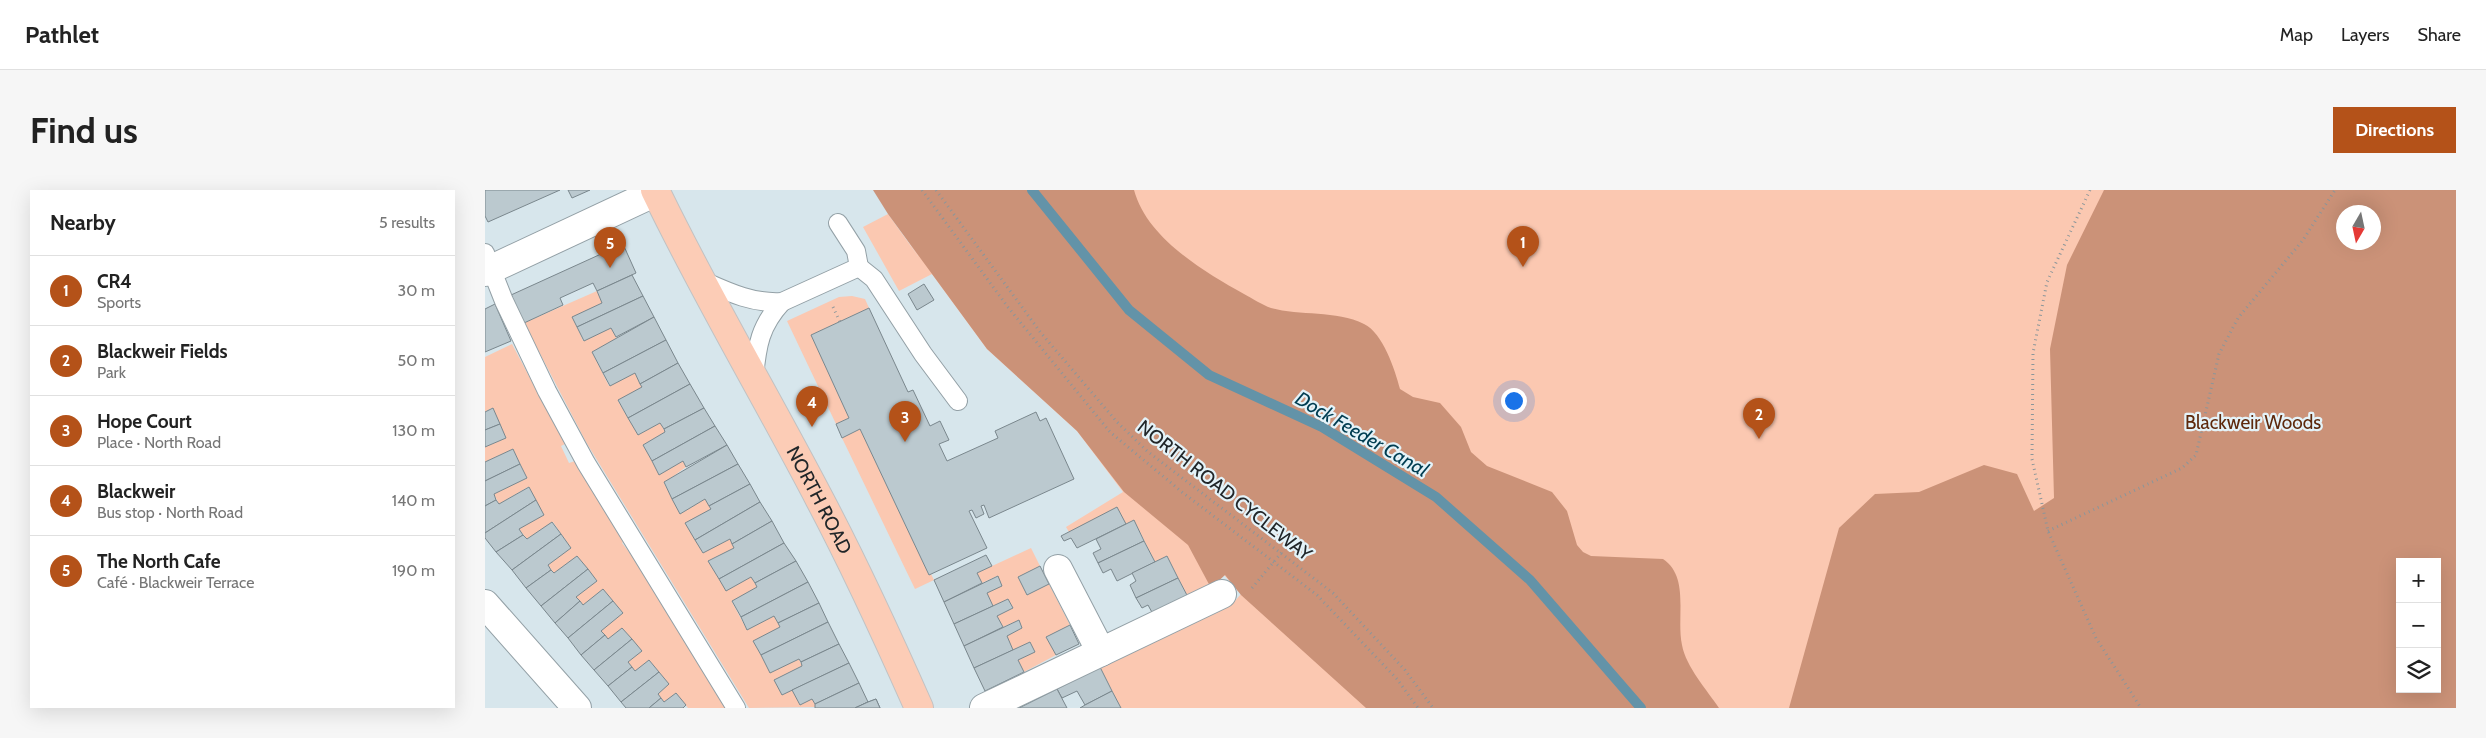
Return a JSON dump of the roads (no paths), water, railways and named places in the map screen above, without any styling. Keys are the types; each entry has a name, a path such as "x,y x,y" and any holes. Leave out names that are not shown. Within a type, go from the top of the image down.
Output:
{"main road":[{"name":"NORTH ROAD","path":"656,191 699,279 820,501 878,617 919,708"}],"street":[{"path":"487,265 656,191"},
{"path":"1058,569 1101,652"},
{"path":"983,708 1222,594"},
{"path":"485,604 577,708"}],"lane":[{"path":"839,223 856,251 859,267 874,279 923,354 958,401"},
{"path":"487,265 547,391 582,455 736,708"},
{"path":"699,279 739,297 772,303 782,302 859,267"},
{"path":"754,378 761,330 770,315 782,302"}],"waterway":[{"name":"Dock Feeder Canal","path":"1032,190 1129,310 1209,375 1322,427 1436,497 1530,580 1641,708"}],"place":[{"name":"CR4","path":"1523,267"},
{"name":"The North Cafe","path":"610,268"},
{"name":"Blackweir","path":"812,427"},
{"name":"Blackweir Fields","path":"1759,439"},
{"name":"Hope Court","path":"905,442"}],"park label":[{"name":"Blackweir Woods","path":"2253,422"}]}
